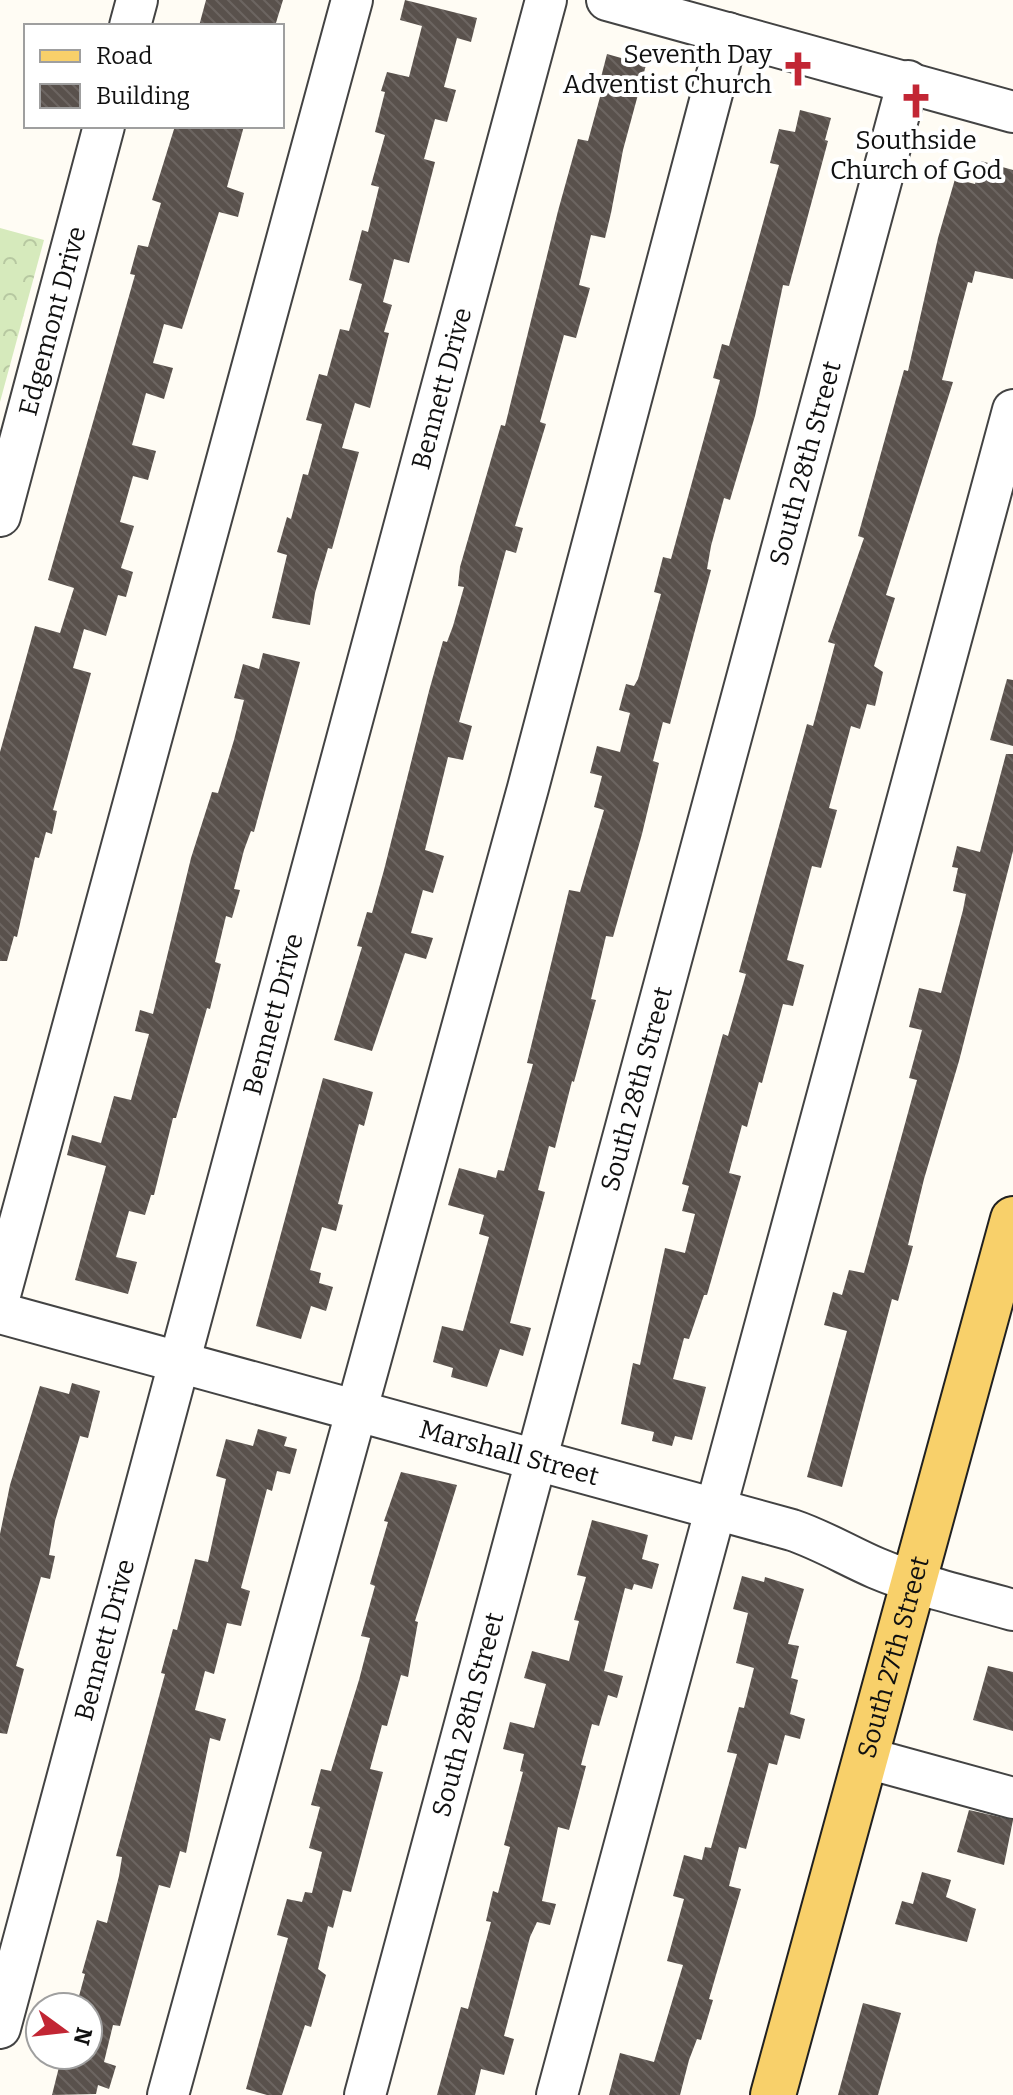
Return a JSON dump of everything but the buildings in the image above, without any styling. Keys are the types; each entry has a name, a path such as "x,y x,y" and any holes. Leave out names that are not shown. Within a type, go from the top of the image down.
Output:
{"main road":[{"name":"South 27th Street","path":"773,2095 1013,1219"}],"street":[{"path":"131,24 137,0"},
{"path":"0,1295 352,0"},
{"name":"Bennett Drive","path":"0,2028 546,0"},
{"path":"618,1 1013,112"},
{"path":"168,2095 532,772 728,33"},
{"name":"South 28th Street","path":"365,2095 908,81"},
{"name":"Edgemont Drive","path":"0,516 103,128"},
{"path":"557,2095 1013,410"},
{"name":"Marshall Street","path":"0,1313 830,1543 873,1567 915,1583 1013,1610"},
{"path":"867,1758 1013,1798"}],"green space":[{"path":"0,228 44,240 0,402"}],"place":[{"name":"Seventh Day Adventist Church","path":"798,69"},
{"name":"Southside Church of God","path":"916,101"}]}
